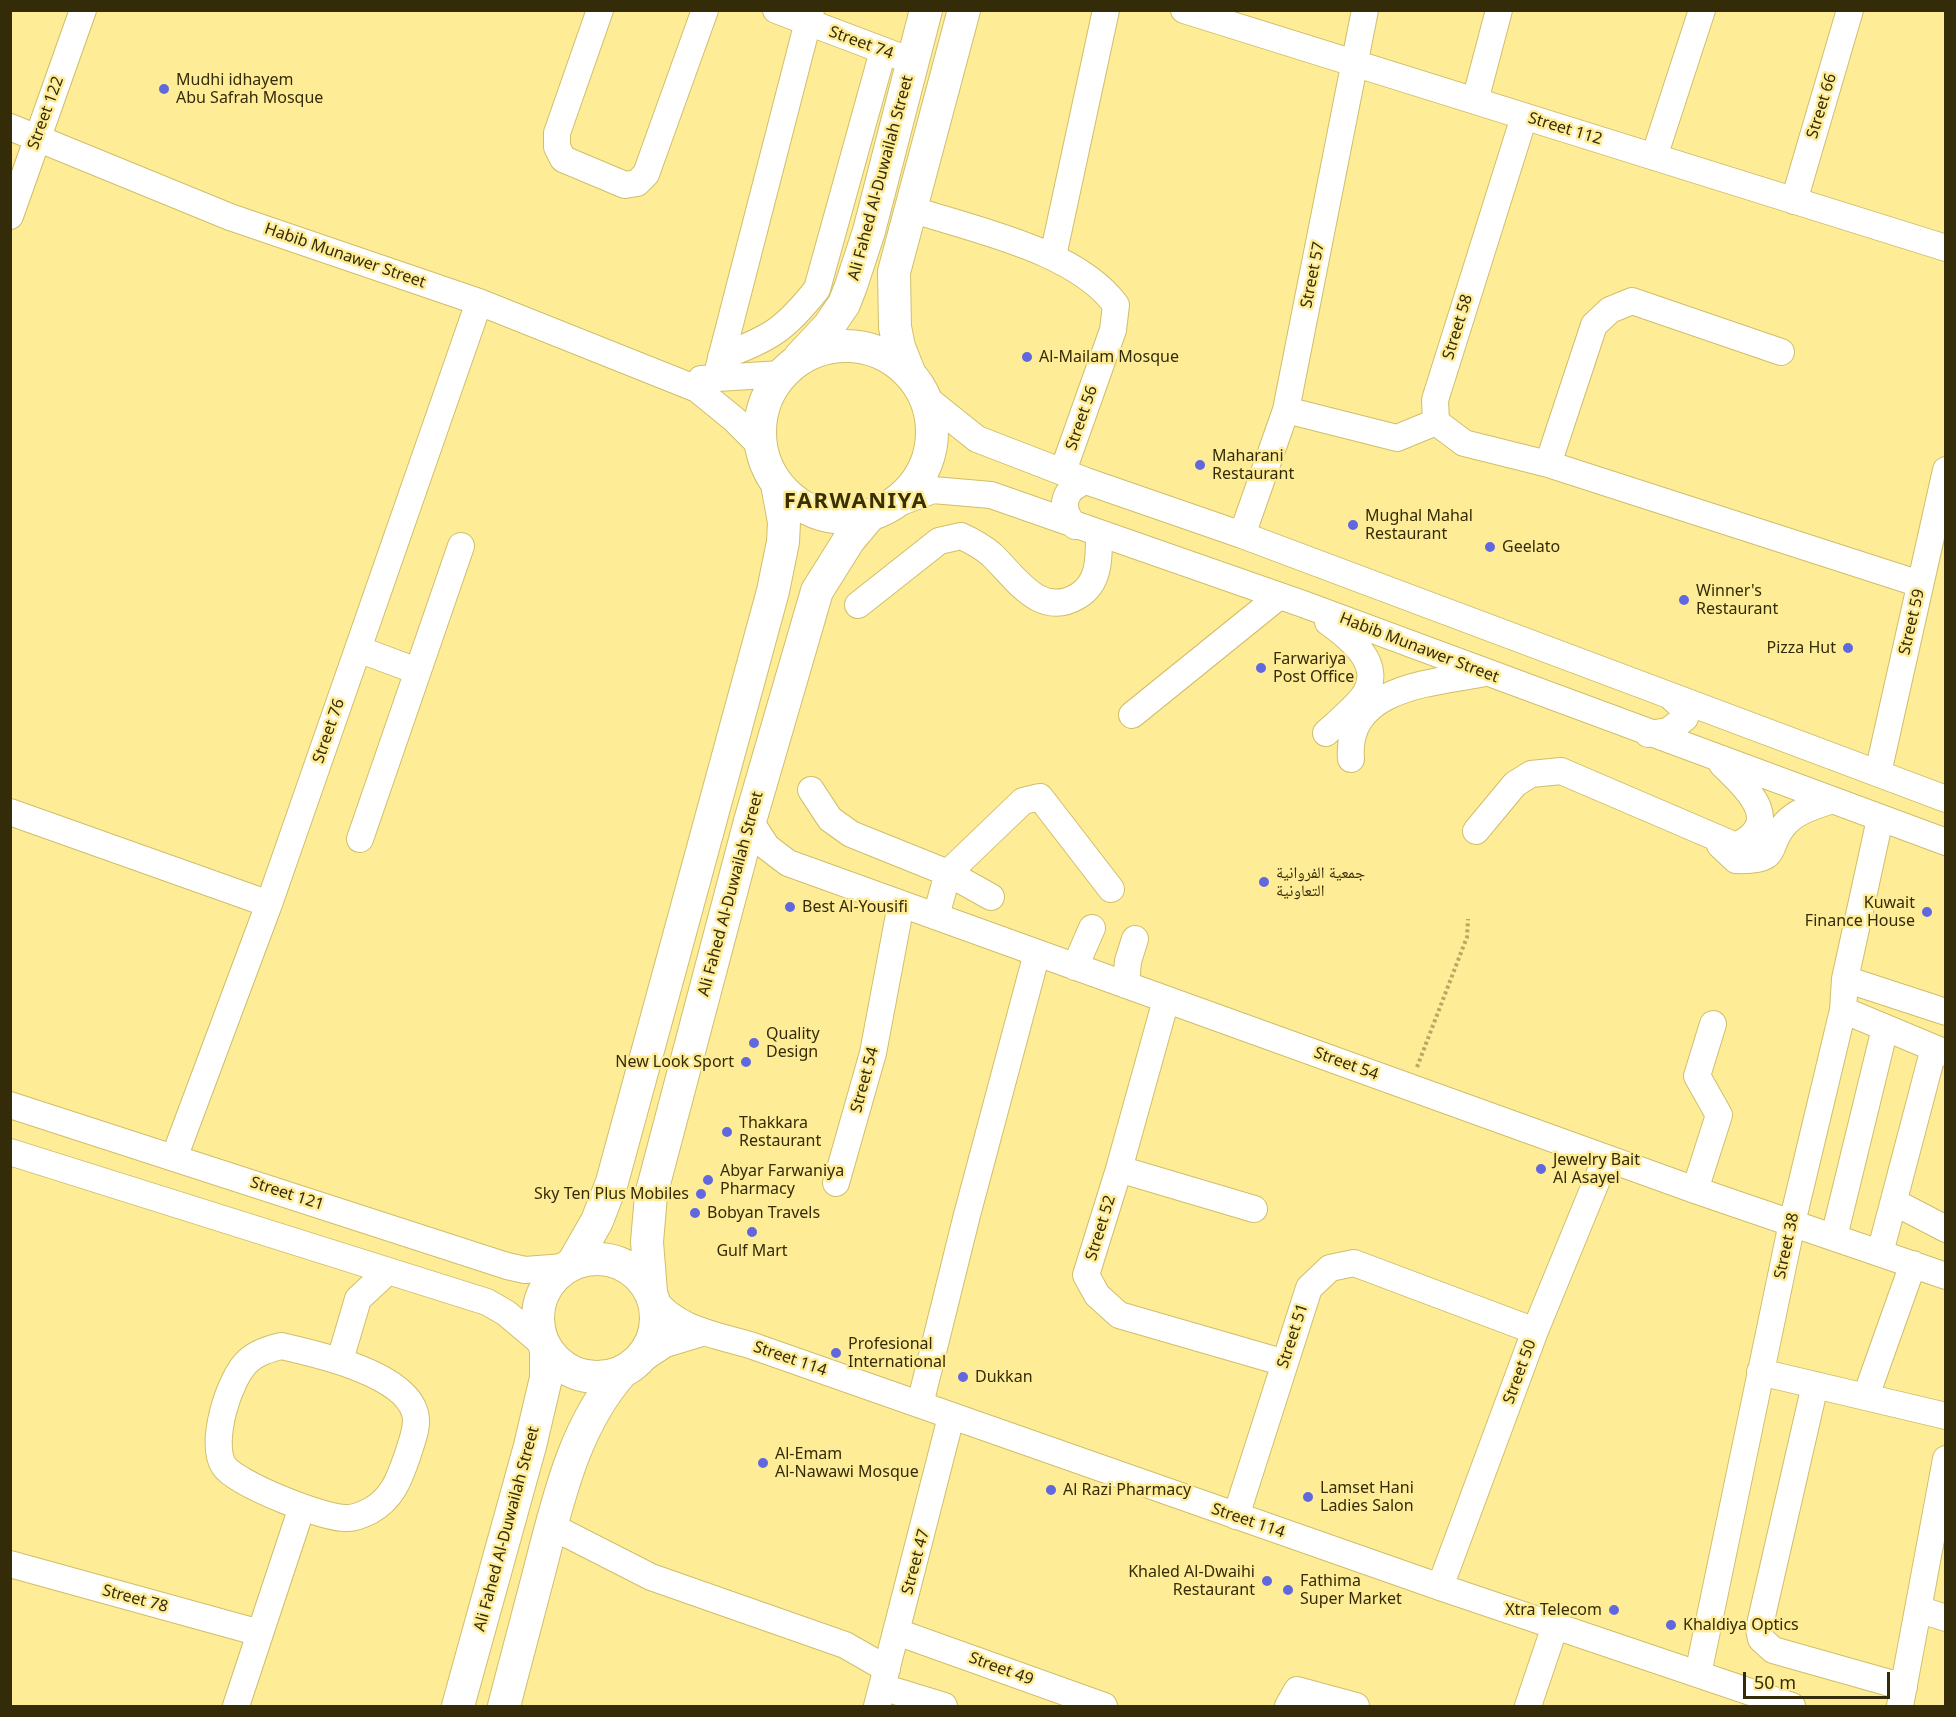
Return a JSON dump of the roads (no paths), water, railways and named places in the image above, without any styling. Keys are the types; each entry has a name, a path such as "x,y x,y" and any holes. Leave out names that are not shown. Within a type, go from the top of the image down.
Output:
{"main road":[{"name":"Ali Fahed Al-Duwailah Street","path":"788,369 829,326 844,304 869,231 926,10"},
{"path":"777,484 795,502 819,514 844,518 879,511 912,487 928,460 932,440 932,419 927,399 909,372 899,347 895,327 894,272 964,10"},
{"path":"869,231 889,240 908,220"},
{"path":"627,1369 606,1377 589,1377 572,1372 558,1363 545,1347 537,1328 537,1310 542,1293 551,1278 569,1265 597,1221 612,1182 773,591 784,522 777,484 765,461 761,446 760,427 763,408 770,390 788,369 815,351 840,345 865,347 881,353 909,372"},
{"name":"Ali Fahed Al-Duwailah Street","path":"652,1295 647,1242 651,1196 750,821 817,591 849,540 879,511"},
{"path":"504,1707 551,1526 571,1461 585,1428 606,1392 645,1353 653,1336 656,1317 652,1295 631,1269 603,1258 569,1265"},
{"name":"Ali Fahed Al-Duwailah Street","path":"458,1707 530,1446 546,1378 545,1347"}],"street":[{"name":"Street 122","path":"10,216 83,10"},
{"path":"600,10 557,133 557,147 563,159 625,185 637,183 646,174 705,10"},
{"name":"Street 74","path":"777,10 809,16 912,62"},
{"path":"1053,256 1106,10"},
{"name":"Street 112","path":"1184,10 1946,248"},
{"name":"Street 57","path":"1242,535 1286,410 1365,10"},
{"path":"1475,101 1499,10"},
{"path":"1654,157 1701,10"},
{"name":"Street 66","path":"1794,201 1850,10"},
{"path":"718,367 809,16"},
{"path":"718,367 767,339 795,317 817,289 883,51"},
{"name":"Street 58","path":"1436,422 1435,400 1524,117"},
{"name":"Habib Munawer Street","path":"10,127 36,140 230,217 479,302 697,389 717,404 761,446"},
{"name":"Street 56","path":"908,220 1053,256 1084,273 1106,291 1116,305 1113,330 1074,476"},
{"path":"1548,464 1594,325 1610,310 1632,301 1781,352"},
{"name":"Street 76","path":"174,1158 268,904 479,302"},
{"name":"Habib Munawer Street","path":"680,382 718,367 788,369"},
{"path":"927,399 977,439 1242,535 1946,799"},
{"path":"1286,410 1396,438 1436,422 1464,443 1548,464 1920,584"},
{"name":"Street 59","path":"1878,773 1920,584 1941,509 1946,470"},
{"path":"1074,476 1074,485 1066,494 1063,506 1066,518 1075,526"},
{"name":"Habib Munawer Street","path":"879,511 933,490 991,495 1303,604 1648,734 1946,842"},
{"path":"858,605 939,541 961,537 991,554 1028,594 1053,603 1071,600 1086,591 1096,574 1099,562 1099,534"},
{"path":"360,839 460,546"},
{"path":"1132,715 1278,597"},
{"path":"1303,604 1350,637 1359,646 1367,660 1369,678 1364,695 1326,733"},
{"path":"358,649 417,671"},
{"path":"1351,759 1350,742 1355,727 1382,698 1397,690 1486,673"},
{"path":"1648,734 1668,731 1685,718 1681,706 1669,695"},
{"path":"1476,831 1515,784 1531,774 1561,771 1736,846 1746,841 1757,828 1760,817 1758,802 1717,759"},
{"path":"811,790 830,819 851,834 948,873 991,897"},
{"path":"936,916 948,873 1023,801 1040,797 1111,888"},
{"path":"1704,831 1736,860 1762,859 1772,852 1785,824 1799,812 1832,800"},
{"path":"10,812 268,904"},
{"name":"Street 38","path":"1698,1674 1791,1222 1843,1010 1845,979 1880,819"},
{"name":"Street 54","path":"750,821 767,848 788,863 1695,1190 1946,1276"},
{"name":"Street 54","path":"836,1183 873,1053 901,904"},
{"path":"1076,967 1092,928"},
{"path":"1126,985 1128,961 1135,939"},
{"path":"920,1404 967,1215 1037,953"},
{"path":"1845,979 1946,1012"},
{"name":"Street 52","path":"1166,1000 1119,1169 1086,1275 1097,1295 1119,1315 1285,1363"},
{"path":"1843,1010 1940,1051 1880,1253"},
{"path":"1695,1190 1719,1115 1697,1076 1713,1024"},
{"path":"1834,1237 1885,1028"},
{"name":"Street 121","path":"10,1105 507,1266 525,1270 569,1265"},
{"path":"10,1152 487,1302 506,1313 545,1347"},
{"name":"Street 50","path":"1440,1587 1535,1331 1606,1158"},
{"path":"1119,1169 1254,1209"},
{"path":"1894,1202 1946,1228"},
{"path":"346,1258 358,1299"},
{"name":"Street 51","path":"1236,1516 1309,1288 1330,1268 1354,1263 1535,1331"},
{"path":"1866,1396 1913,1264"},
{"path":"340,1360 358,1299 387,1272"},
{"name":"Street 114","path":"652,1295 670,1316 686,1326 750,1345 1440,1587 1792,1707"},
{"path":"627,1369 665,1344 705,1332"},
{"path":"281,1346 340,1360 406,1396 415,1413 416,1427 399,1482 383,1503 367,1513 347,1519 302,1507 245,1483 225,1467 219,1454 218,1432 238,1375 248,1361 261,1352 281,1346"},
{"path":"1760,1372 1946,1416"},
{"path":"1815,1385 1759,1629 1761,1639 1773,1650 1902,1697 1943,1486 1946,1459"},
{"name":"Street 47","path":"882,1687 951,1417"},
{"path":"236,1707 302,1507"},
{"path":"551,1526 651,1577 845,1645 882,1687 944,1707"},
{"name":"Street 78","path":"10,1564 260,1633"},
{"path":"1918,1609 1946,1618"},
{"path":"1528,1707 1555,1626"},
{"name":"Street 49","path":"897,1632 1104,1707"},
{"path":"1288,1707 1297,1690 1356,1707"}],"place":[{"name":"Mudhi idhayem Abu Safrah Mosque","path":"164,89"},
{"name":"Al-Mailam Mosque","path":"1027,357"},
{"name":"Maharani Restaurant","path":"1200,465"},
{"name":"Mughal Mahal Restaurant","path":"1353,525"},
{"name":"Geelato","path":"1490,547"},
{"name":"Winner's Restaurant","path":"1684,600"},
{"name":"Pizza Hut","path":"1848,648"},
{"name":"Farwariya Post Office","path":"1261,668"},
{"name":"جمعية الفروانية التعاونية","path":"1264,882"},
{"name":"Best Al-Yousifi","path":"790,907"},
{"name":"Kuwait Finance House","path":"1927,912"},
{"name":"Quality Design","path":"754,1043"},
{"name":"New Look Sport","path":"746,1062"},
{"name":"Thakkara Restaurant","path":"727,1132"},
{"name":"Jewelry Bait Al Asayel","path":"1541,1169"},
{"name":"Abyar Farwaniya Pharmacy","path":"708,1180"},
{"name":"Sky Ten Plus Mobiles","path":"701,1194"},
{"name":"Bobyan Travels","path":"695,1213"},
{"name":"Gulf Mart","path":"752,1232"},
{"name":"Profesional International","path":"836,1353"},
{"name":"Dukkan","path":"963,1377"},
{"name":"Al-Emam Al-Nawawi Mosque","path":"763,1463"},
{"name":"Al Razi Pharmacy","path":"1051,1490"},
{"name":"Lamset Hani Ladies Salon","path":"1308,1497"},
{"name":"Khaled Al-Dwaihi Restaurant","path":"1267,1581"},
{"name":"Fathima Super Market","path":"1288,1590"},
{"name":"Xtra Telecom","path":"1614,1610"},
{"name":"Khaldiya Optics","path":"1671,1625"}],"district":[{"name":"FARWANIYA","path":"856,502"}]}
